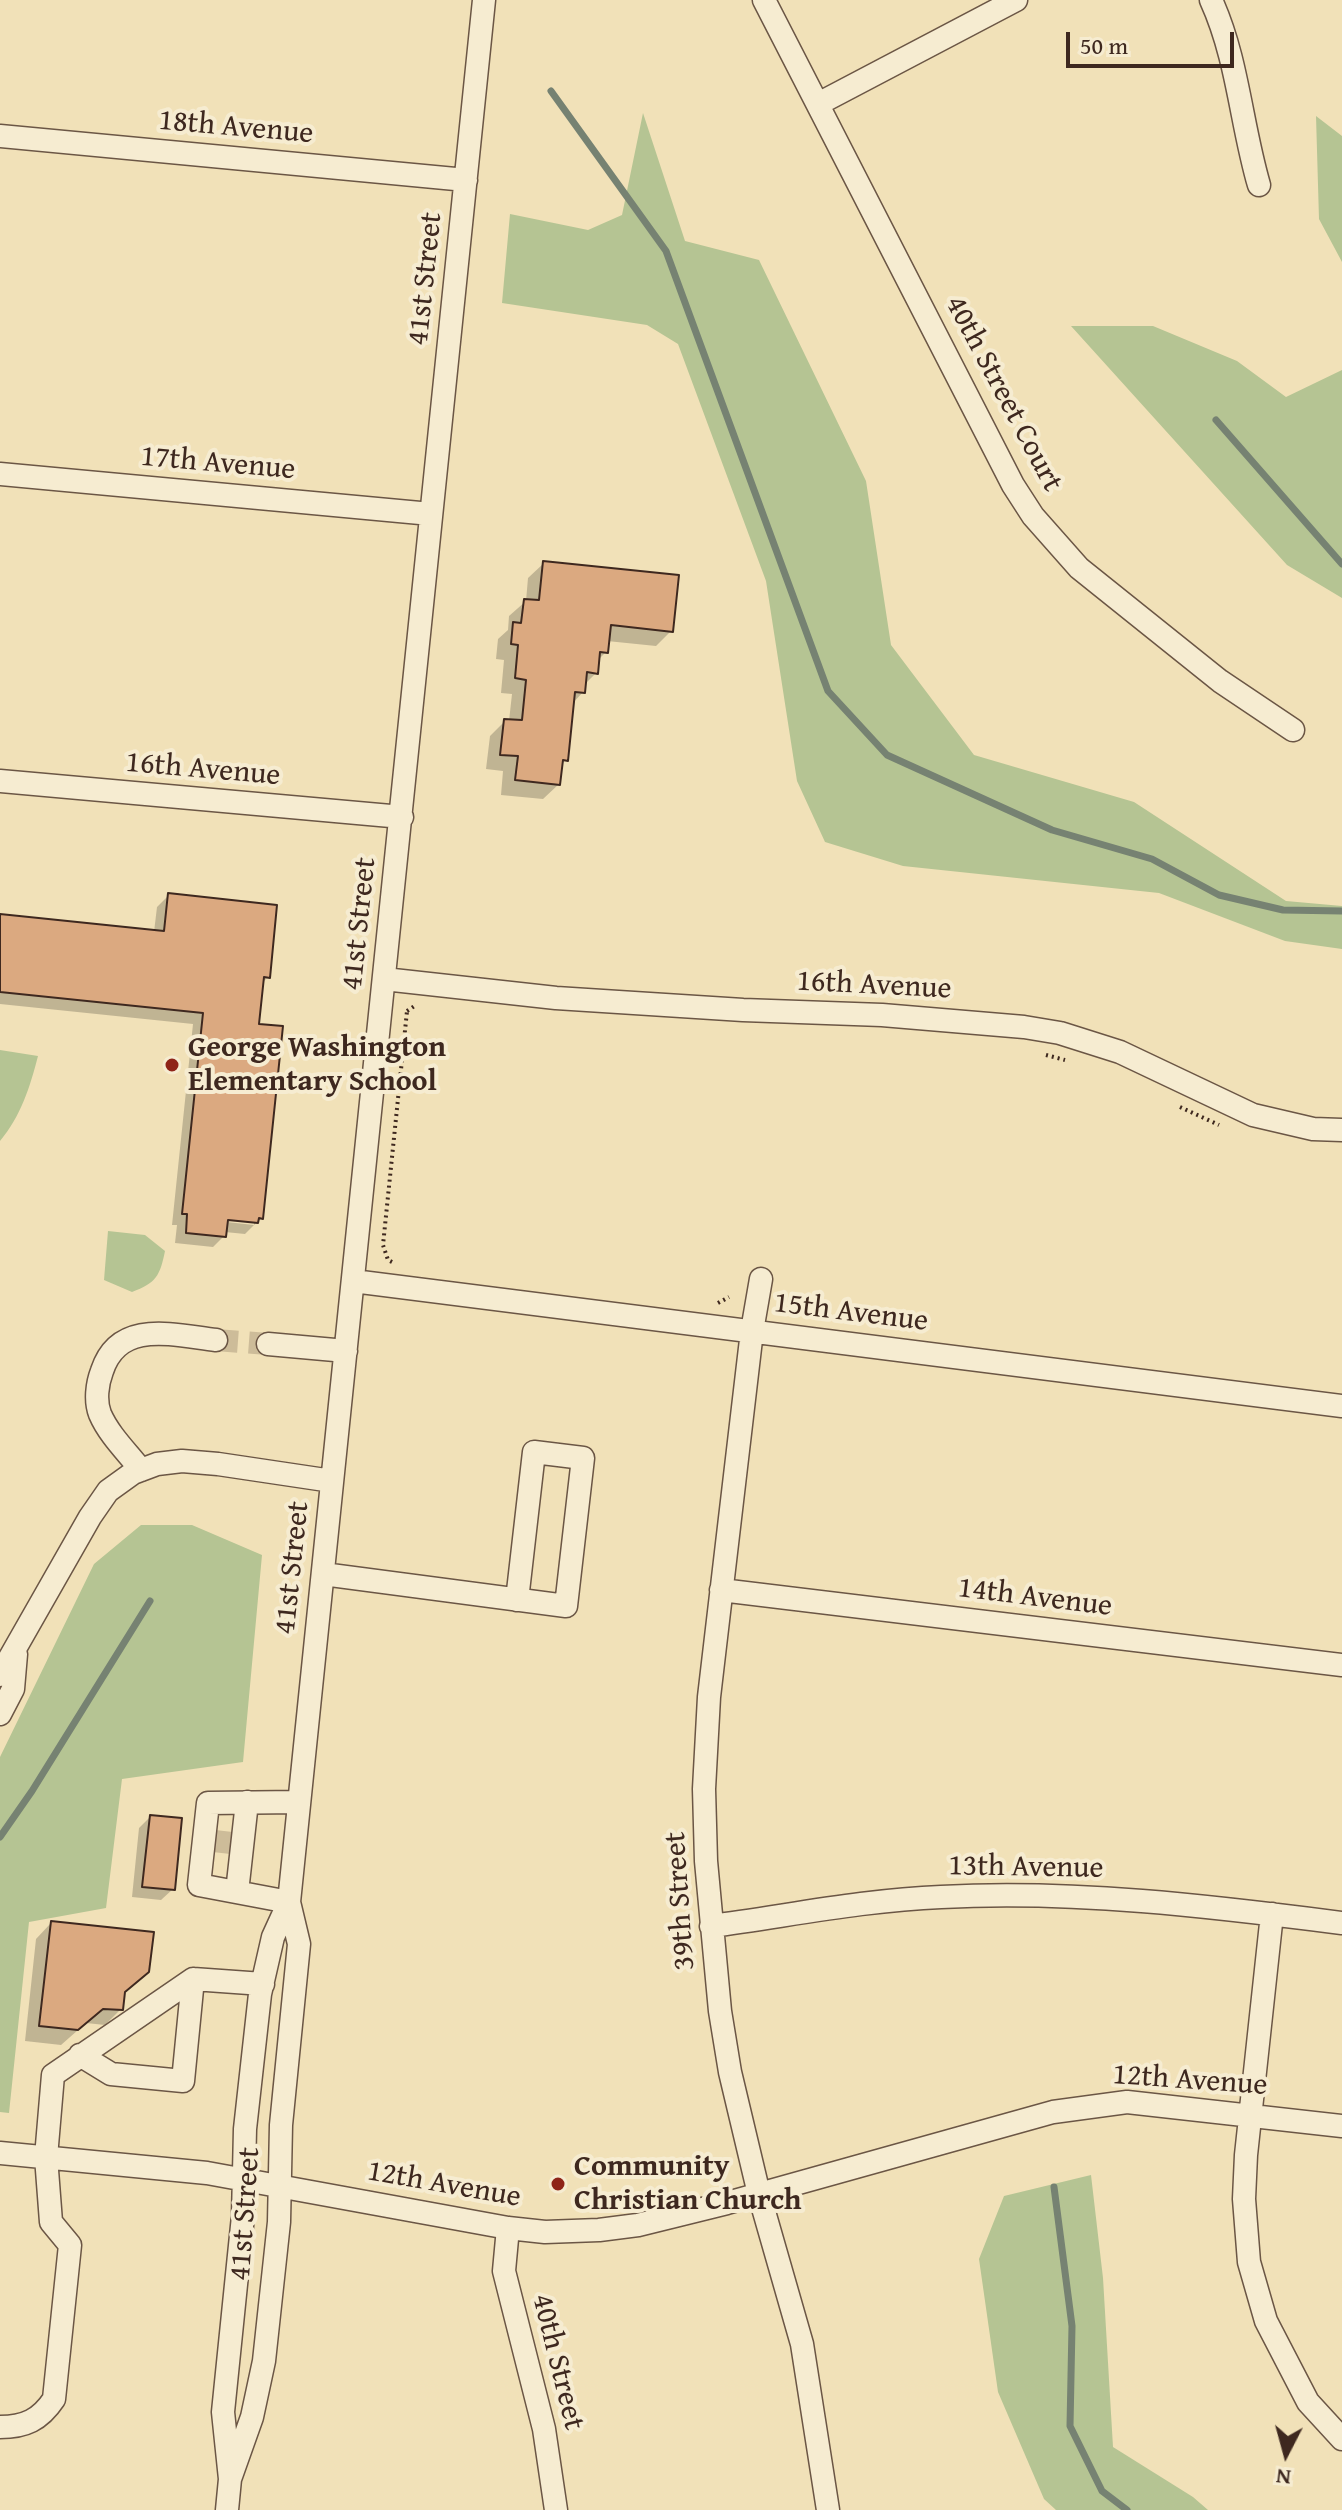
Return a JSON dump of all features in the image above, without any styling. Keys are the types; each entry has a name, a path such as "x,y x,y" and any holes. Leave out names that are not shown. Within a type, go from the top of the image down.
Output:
{"street":[{"name":"41st Street","path":"227,2510 230,2479 223,2412 243,2216 245,2129 263,1984 273,1937 289,1902 484,0"},
{"name":"40th Street Court","path":"764,0 1013,485 1033,516 1079,568 1220,681 1293,730"},
{"path":"818,104 1016,0"},
{"path":"1211,0 1229,46 1248,147 1259,185"},
{"name":"18th Avenue","path":"0,136 466,180"},
{"name":"17th Avenue","path":"0,474 431,514"},
{"name":"16th Avenue","path":"0,781 402,817"},
{"name":"16th Avenue","path":"384,979 556,998 882,1015 1024,1027 1060,1033 1120,1052 1253,1115 1313,1129 1342,1130"},
{"name":"39th Street","path":"761,1279 752,1331 709,1697 704,1789 711,1926 730,2072 759,2194 802,2344 828,2510"},
{"name":"15th Avenue","path":"353,1281 1342,1406"},
{"path":"141,1470 99,1412 97,1386 105,1361 115,1346 129,1337 160,1333 216,1340"},
{"path":"268,1344 346,1351"},
{"path":"323,1574 517,1600 566,1606 583,1458 534,1452 517,1600"},
{"path":"0,1675 90,1517 108,1491 141,1470 157,1464 182,1461 332,1481"},
{"name":"14th Avenue","path":"721,1590 1342,1665"},
{"path":"0,1714 13,1689 17,1649"},
{"path":"237,1892 247,1802"},
{"path":"289,1902 199,1885 209,1840 208,1803 299,1802"},
{"name":"13th Avenue","path":"711,1926 899,1900 988,1895 1120,1899 1342,1923"},
{"name":"41st Street","path":"230,2479 252,2417 264,2361 281,2185 281,2125 299,1944 289,1902"},
{"path":"1272,1914 1249,2114 1244,2199 1249,2262 1266,2321 1308,2402 1342,2439"},
{"path":"80,2055 111,2074 183,2081 193,1979"},
{"path":"0,2427 27,2425 44,2413 54,2399 70,2245 51,2222 46,2157 53,2075 193,1979 263,1984"},
{"name":"12th Avenue","path":"0,2153 207,2173 416,2213 545,2232 599,2230 676,2216 1053,2112 1097,2104 1127,2102 1342,2126"},
{"name":"40th Street","path":"508,2228 504,2271 544,2429 556,2510"}],"path":[{"path":"397,1264 388,1260 383,1245 407,999"},
{"path":"407,1011 414,1005 422,1005"},
{"path":"1040,1054 1073,1062"},
{"path":"1178,1107 1230,1129"},
{"path":"713,1304 722,1303 729,1297"}],"green space":[{"path":"643,113 685,241 759,260 866,481 891,645 974,755 1134,802 1286,901 1342,906 1342,949 1285,941 1159,893 903,866 825,842 797,781 766,581 678,344 647,325 502,303 510,214 588,230 622,215"},
{"path":"1316,116 1342,136 1342,262 1319,219"},
{"path":"1071,326 1153,326 1237,361 1286,397 1342,370 1342,598 1287,565"},
{"path":"0,1050 38,1056 24,1101 0,1141"},
{"path":"108,1231 145,1235 165,1251 159,1273 152,1282 132,1292 104,1280"},
{"path":"141,1525 192,1525 262,1555 243,1762 122,1779 106,1908 29,1922 9,2113 0,2112 0,1757 94,1564"},
{"path":"1091,2175 1103,2278 1113,2447 1193,2497 1208,2510 1056,2510 1044,2499 998,2392 979,2259 1004,2196"}],"building":[{"path":"543,561 679,575 673,632 611,625 608,653 600,652 598,674 587,672 585,693 575,692 568,761 563,760 560,785 515,780 518,756 500,755 504,719 522,720 526,680 515,678 518,645 511,644 513,622 521,623 524,599 539,600"},
{"path":"168,893 277,905 270,978 264,977 259,1024 283,1026 263,1219 259,1218 258,1223 228,1220 226,1237 186,1233 187,1214 182,1214 203,1013 0,992 0,914 164,931"},
{"path":"150,1815 182,1818 175,1890 142,1887"},
{"path":"51,1921 154,1932 149,1972 125,1992 123,2010 103,2009 78,2030 39,2026"}],"waterway":[{"path":"551,91 666,251 828,691 887,755 1052,830 1152,859 1219,895 1283,910 1342,911"},
{"path":"1216,420 1342,564"},
{"path":"0,1837 150,1601"},
{"path":"1054,2187 1072,2326 1070,2426 1102,2491 1127,2510"}],"tunnel":[{"path":"216,1340 268,1344"},
{"path":"214,1841 240,1844"}],"place":[{"name":"George Washington Elementary School","path":"172,1065"},
{"name":"Community Christian Church","path":"558,2184"}]}
